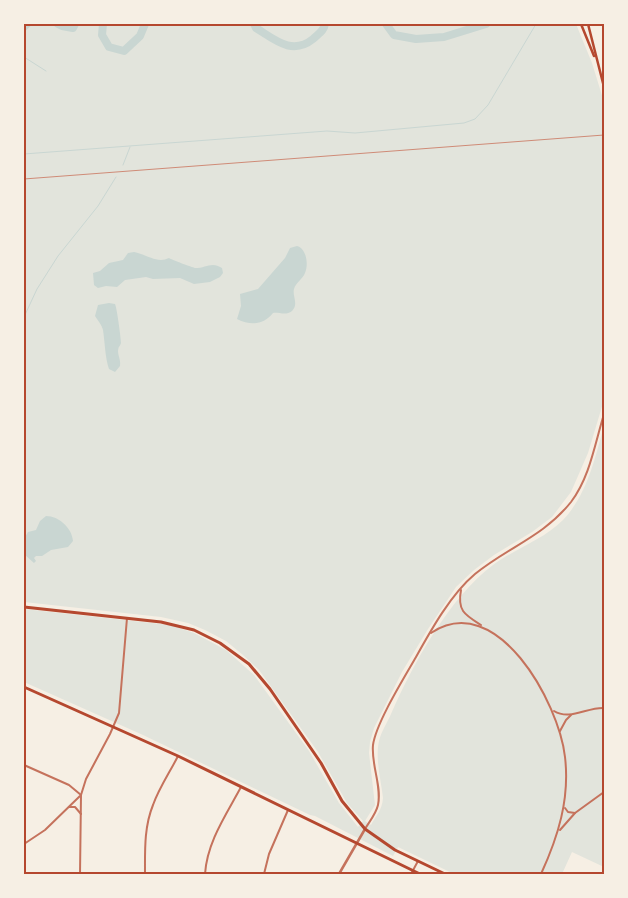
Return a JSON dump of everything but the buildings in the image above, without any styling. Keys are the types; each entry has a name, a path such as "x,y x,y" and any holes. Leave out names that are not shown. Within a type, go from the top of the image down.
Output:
{"main road":[{"path":"581,24 597,64"},
{"path":"588,24 604,87"},
{"path":"24,607 161,622 194,630 212,638 241,657 270,689 321,763 342,801 365,829 395,850 445,874"},
{"path":"24,686 178,756 412,873 420,874"}],"street":[{"path":"339,874 378,804 373,756 375,739 389,707 429,635 462,588 487,565 539,533 572,500 588,468 604,414"},
{"path":"462,588 460,605 463,613 502,641 526,665 538,681 553,711 560,731 566,766 564,808 558,832 541,874"},
{"path":"80,874 81,795 86,779 113,727 120,708 128,617"},
{"path":"429,635 442,627 455,623 469,623 484,628"},
{"path":"560,731 566,720 572,715 590,708 604,708"},
{"path":"553,711 559,714 572,715"},
{"path":"145,874 148,818 155,799 178,756"},
{"path":"24,765 69,785 81,795"},
{"path":"206,874 207,858 214,837 241,787"},
{"path":"558,832 575,813 604,792"},
{"path":"24,842 28,842 45,830 81,795"},
{"path":"69,807 75,808 81,814"},
{"path":"564,808 568,812 575,813"},
{"path":"264,874 269,854 288,810"},
{"path":"412,873 418,861"}],"shaded area":[{"path":"24,24 576,24 592,63 604,102 604,400 588,453 571,492 552,517 532,532 494,555 456,587 402,672 374,728 370,742 369,753 375,805 365,821 371,825 380,810 383,798 378,755 380,738 421,654 447,613 477,579 493,565 538,539 563,520 584,488 604,426 604,867 572,852 562,874 454,874 398,847 393,856 315,816 143,735 24,682 24,609 170,625 194,633 226,650 254,675 309,751 339,803 358,827 363,821 347,803 318,752 259,670 226,641 188,623 161,617 24,602"},
{"path":"297,246 305,253 307,265 304,275 294,289 295,306 292,311 285,314 273,313 265,320 256,323 247,323 237,319 241,306 240,294 258,289 285,258 290,248"},
{"path":"134,252 160,260 169,258 195,268 215,265 222,268 223,273 220,277 210,282 194,284 180,278 153,279 146,277 125,280 117,287 106,286 98,288 94,285 93,273 100,271 109,263 123,260 128,253"},
{"path":"115,304 121,340 118,351 120,366 115,372 109,369 103,330 95,316 98,305"},
{"path":"46,516 60,520 67,527 73,541 68,547 51,550 42,556 36,556 34,563 24,554 24,539 28,532 36,530 40,521"}],"waterway":[{"path":"24,27 27,24"},
{"path":"58,24 73,28 75,24"},
{"path":"103,24 102,35 109,47 124,51 140,36 145,24"},
{"path":"254,24 256,28 276,41 290,46 305,44 313,39 322,31 325,24"},
{"path":"386,24 394,35 416,39 444,37 486,24"},
{"path":"24,154 327,131 355,133 464,123 475,119 488,105 536,24"},
{"path":"24,57 46,71"},
{"path":"123,165 130,147"},
{"path":"24,317 37,289 58,256 98,206 116,177"}],"railway":[{"path":"24,179 604,135"}]}
